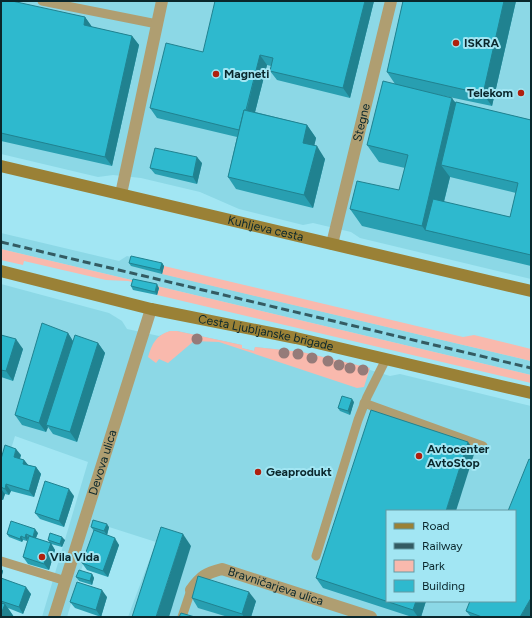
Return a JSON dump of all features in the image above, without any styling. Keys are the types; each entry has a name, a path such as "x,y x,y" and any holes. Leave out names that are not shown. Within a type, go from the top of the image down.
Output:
{"street":[{"path":"120,194 162,1"},
{"name":"Stegne","path":"332,244 391,1"},
{"name":"Kuhljeva cesta","path":"1,166 531,292"},
{"name":"Cesta Ljubljanske brigade","path":"1,271 151,309 296,338 531,394"},
{"name":"Devova ulica","path":"54,617 151,309"},
{"name":"Bravničarjeva ulica","path":"191,590 198,580 208,572 222,569 371,617"}],"lane":[{"path":"42,1 157,24"},
{"path":"316,556 364,403 386,359"},
{"path":"364,403 484,446"},
{"path":"1,561 66,581"},
{"name":"Bravničarjeva ulica","path":"182,617 191,590"}],"shaded area":[{"path":"1,1 531,1 531,279 360,238 351,232 313,223 303,225 239,209 200,192 141,178 113,175 98,177 1,154"},
{"path":"1,233 119,261 127,256 164,266 163,274 531,361 531,375 1,249"},
{"path":"1,284 109,313 122,321 127,329 159,336 170,331 177,331 242,345 242,348 254,351 255,347 302,352 370,368 370,370 390,376 400,374 531,406 531,617 128,617 156,542 109,527 107,535 93,531 67,617 42,617 88,462 15,436 1,482"}],"green space":[{"path":"1,249 531,375 531,383 157,295 159,288 128,281 106,280 24,261 23,265 1,260"},
{"path":"164,266 463,337 474,335 531,349 531,361 162,274"},
{"path":"170,331 177,331 242,345 242,348 254,351 255,347 302,352 370,368 364,387 357,388 219,342 194,341 168,363 159,359 156,363 148,357 151,348 161,335"}],"building":[{"path":"1,1 12,1 85,17 84,25 132,36 105,157 1,133"},
{"name":"Magneti","path":"215,1 365,1 343,88 270,71 273,58 260,55 246,110 244,110 239,130 150,108 166,43 203,52"},
{"name":"ISKRA","path":"403,1 504,1 483,94 387,72"},
{"path":"383,81 452,98 422,226 350,209 357,181 399,190 408,155 367,145"},
{"path":"456,102 531,120 531,255 425,230 433,199 510,217 518,183 441,165"},
{"path":"244,110 307,125 303,143 317,146 304,195 228,177"},
{"path":"155,148 197,157 193,177 150,168"},
{"path":"131,256 162,263 160,270 129,263"},
{"path":"133,279 157,284 155,292 131,286"},
{"path":"42,323 68,333 39,423 15,415"},
{"path":"1,335 16,339 6,371 1,370"},
{"path":"75,335 98,343 70,432 46,425"},
{"path":"342,396 352,399 348,411 338,408"},
{"path":"371,410 468,442 446,510 386,510 386,601 316,578"},
{"path":"5,445 16,449 14,457 24,460 23,464 36,467 29,491 6,484 5,489 1,487 1,459"},
{"path":"529,459 531,460 531,598 520,617 482,617 466,611 470,602 516,602 516,510 508,510"},
{"path":"45,481 69,489 59,521 35,513"},
{"path":"93,520 107,524 104,531 91,527"},
{"path":"11,521 35,529 33,537 26,534 25,538 21,536 20,539 7,534"},
{"path":"161,527 183,534 156,617 132,617"},
{"path":"94,530 115,538 103,571 82,563"},
{"path":"50,533 62,537 60,544 48,540"},
{"path":"29,536 51,543 44,564 23,557"},
{"path":"79,570 92,574 90,581 76,577"},
{"path":"198,576 249,592 242,614 192,598"},
{"path":"1,578 26,587 19,607 1,601"},
{"path":"77,582 102,590 96,610 70,602"},
{"path":"389,602 416,602 413,610"},
{"path":"1,603 5,604 1,614"},
{"path":"181,613 195,617 179,617"}],"railway":[{"path":"1,242 531,368"}],"place":[{"name":"ISKRA","path":"456,43"},
{"name":"Magneti","path":"216,74"},
{"name":"Telekom","path":"521,93"},
{"name":"Avtocenter AvtoStop","path":"419,456"},
{"name":"Geaprodukt","path":"258,472"},
{"name":"Vila Vida","path":"42,557"}]}
